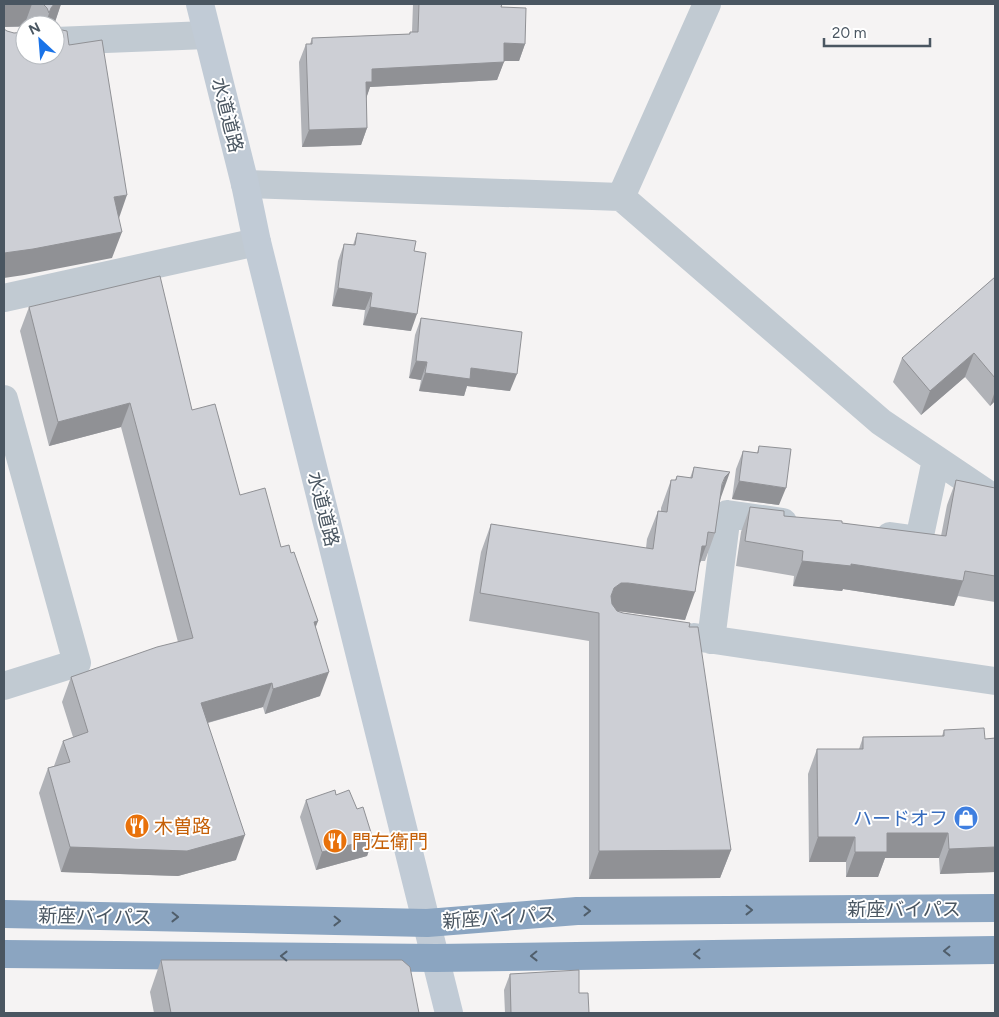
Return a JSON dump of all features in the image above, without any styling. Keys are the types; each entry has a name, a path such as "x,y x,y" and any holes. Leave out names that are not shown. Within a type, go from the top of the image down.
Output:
{"highway":[{"name":"新座バイパス","path":"4,914 427,923 577,911 995,908"},
{"name":"新座バイパス","path":"4,954 436,958 995,950"}],"street":[{"name":"水道道路","path":"200,4 245,184 257,242 449,1013"},
{"path":"621,197 707,4"},
{"path":"65,41 207,35"},
{"path":"245,184 621,197 881,422 995,499"},
{"path":"4,298 257,242"},
{"path":"4,399 77,663 4,686"},
{"path":"861,532 919,540 936,460"},
{"path":"711,640 727,514 804,525"},
{"path":"673,634 995,682"}],"building":[{"path":"43,4 54,4 49,13"},
{"path":"419,4 502,4 501,7 526,8 525,44 504,43 504,62 372,69 372,82 366,82 367,128 309,130 306,44 312,44 312,38 410,34 410,32 418,32"},
{"path":"4,29 14,33 15,65 65,65 65,31 67,31 69,45 102,40 127,195 114,197 122,232 4,253"},
{"path":"357,233 416,241 414,251 426,253 417,314 370,307 372,293 338,288 344,244 355,245"},
{"path":"160,276 192,410 215,404 240,495 265,488 281,547 289,545 291,553 294,552 318,621 314,622 329,672 273,689 272,683 201,703 245,835 187,851 70,847 48,768 70,762 63,741 88,732 71,677 157,647 193,638 130,403 58,422 29,307"},
{"path":"995,277 995,378 974,353 930,391 902,358"},
{"path":"421,318 522,332 517,374 471,368 470,379 425,373 427,362 416,361"},
{"path":"759,446 791,449 786,488 739,481 743,451 758,453"},
{"path":"694,467 730,472 722,484 715,533 708,532 706,546 702,546 695,592 621,583 614,588 611,596 612,604 617,611 690,623 689,627 698,627 731,850 599,851 599,613 480,593 491,524 653,549 658,511 667,512 671,480 676,480 677,476 692,478"},
{"path":"956,480 995,488 995,576 965,571 963,581 851,564 851,566 802,561 803,551 745,541 750,507 784,511 784,516 842,521 842,523 946,536"},
{"path":"984,728 985,739 995,738 995,847 949,849 948,833 887,833 887,852 855,852 855,837 818,837 817,749 863,749 863,737 944,736 944,730"},
{"path":"335,790 336,795 349,790 357,809 363,807 373,839 322,852 306,800"},
{"path":"161,960 402,960 410,967 419,1013 171,1013"},
{"path":"579,970 579,993 588,993 589,1013 511,1013 510,974"}],"place":[{"name":"ハードオフ","path":"966,818"},
{"name":"木曽路","path":"137,826"},
{"name":"門左衛門","path":"335,841"}]}
